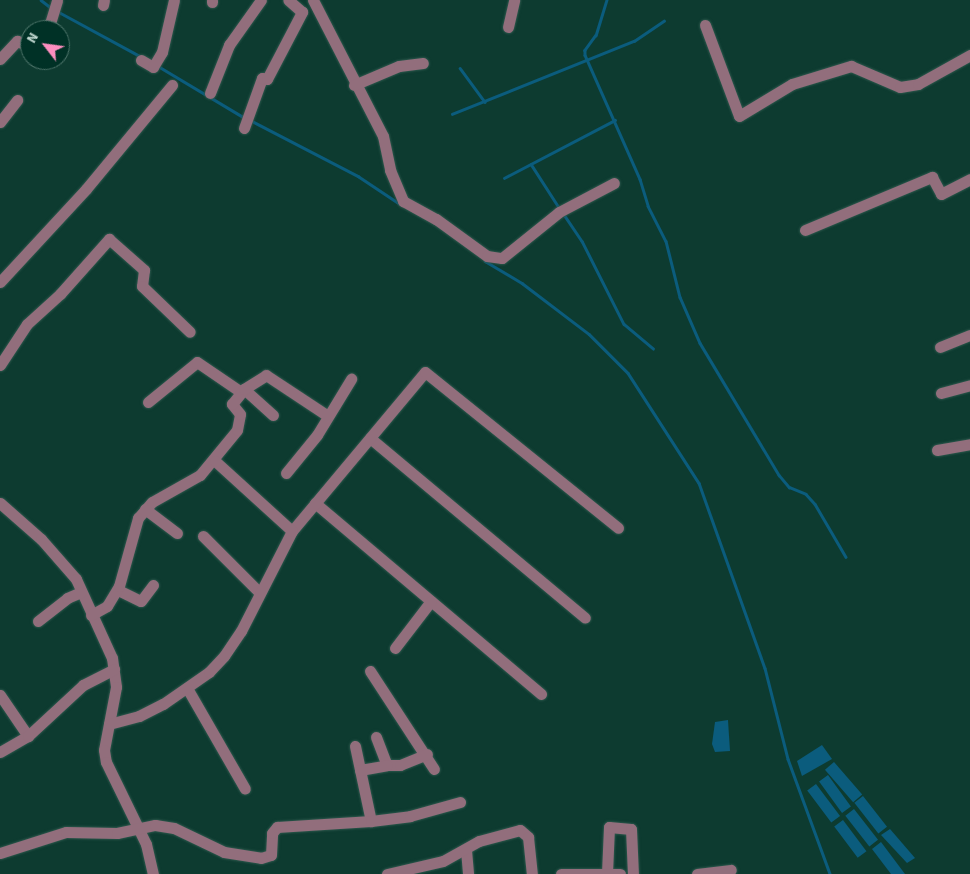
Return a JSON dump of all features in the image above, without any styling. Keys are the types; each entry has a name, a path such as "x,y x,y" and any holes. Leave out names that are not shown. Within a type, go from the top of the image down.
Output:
{"street":[{"path":"141,60 155,65 162,52 174,0"},
{"path":"210,93 229,45 261,0"},
{"path":"246,122 262,78 267,79 302,12 288,0"},
{"path":"313,0 354,84 383,136 390,170 403,201 436,219 487,256 502,258 561,210 614,183"},
{"path":"508,26 514,0"},
{"path":"51,20 55,7"},
{"path":"705,25 738,116 792,84 851,66 900,87 918,84 969,59"},
{"path":"0,59 17,41 20,42"},
{"path":"354,84 399,66 423,63"},
{"path":"0,282 86,189 172,85"},
{"path":"0,122 17,100"},
{"path":"805,230 932,177 941,194 970,178"},
{"path":"0,365 27,324 60,294 109,238 144,270 142,286 190,332"},
{"path":"940,347 970,335"},
{"path":"148,402 197,362 242,391 272,415"},
{"path":"109,724 140,716 187,688 224,656 292,531 425,372 618,528"},
{"path":"91,615 107,606 118,590 138,518 145,509 152,502 200,475 215,461 237,430 240,414 232,404 242,391 266,375 328,416"},
{"path":"286,473 328,416 351,379"},
{"path":"941,393 970,385"},
{"path":"370,438 585,618"},
{"path":"937,450 970,444"},
{"path":"215,461 292,531"},
{"path":"0,504 62,561 76,579 114,669 116,687 104,750 106,762 138,827 153,874"},
{"path":"315,504 541,694"},
{"path":"145,509 177,533"},
{"path":"203,536 259,592"},
{"path":"118,590 142,601 153,584"},
{"path":"38,621 67,598 81,592"},
{"path":"395,648 431,601"},
{"path":"0,752 28,736 83,685 114,669"},
{"path":"370,671 426,754 434,769"},
{"path":"187,688 245,789"},
{"path":"0,695 28,736"},
{"path":"376,737 386,764"},
{"path":"355,746 371,821"},
{"path":"360,770 386,764 400,765 426,754"},
{"path":"0,853 66,832 117,833 138,827 174,828 224,852 260,858 271,855 272,833 276,827 371,821 410,816 460,802"},
{"path":"606,873 609,827 631,830 633,874"},
{"path":"387,874 443,861 466,850 479,841 520,830 528,837 532,874"},
{"path":"466,850 468,874"},
{"path":"697,874 731,870"},
{"path":"561,874 620,874"}],"water":[{"path":"728,720 730,751 715,752 712,744 715,722"},
{"path":"822,745 832,759 802,776 797,761"},
{"path":"834,762 862,794 853,802 825,770"},
{"path":"828,775 851,807 842,813 819,781"},
{"path":"816,784 840,816 831,823 807,791"},
{"path":"863,796 887,827 878,834 854,803"},
{"path":"854,809 878,840 869,847 845,816"},
{"path":"843,820 866,851 858,858 834,827"},
{"path":"890,829 915,858 907,863 881,835"},
{"path":"881,842 905,874 891,874 872,849"}],"waterway":[{"path":"41,0 50,7"},
{"path":"607,0 596,35 585,50 585,55 640,179 648,206 666,241 680,297 700,343 779,475 789,487 806,494 815,504 846,557"},
{"path":"57,11 140,56"},
{"path":"452,114 634,41 664,21"},
{"path":"158,66 245,118"},
{"path":"460,68 485,102"},
{"path":"250,120 358,176 400,204"},
{"path":"504,178 615,120"},
{"path":"531,164 560,209"},
{"path":"563,213 582,241 624,324 653,348"},
{"path":"485,261 522,283 589,334 628,373 699,483 765,668 788,759 830,874"}]}
